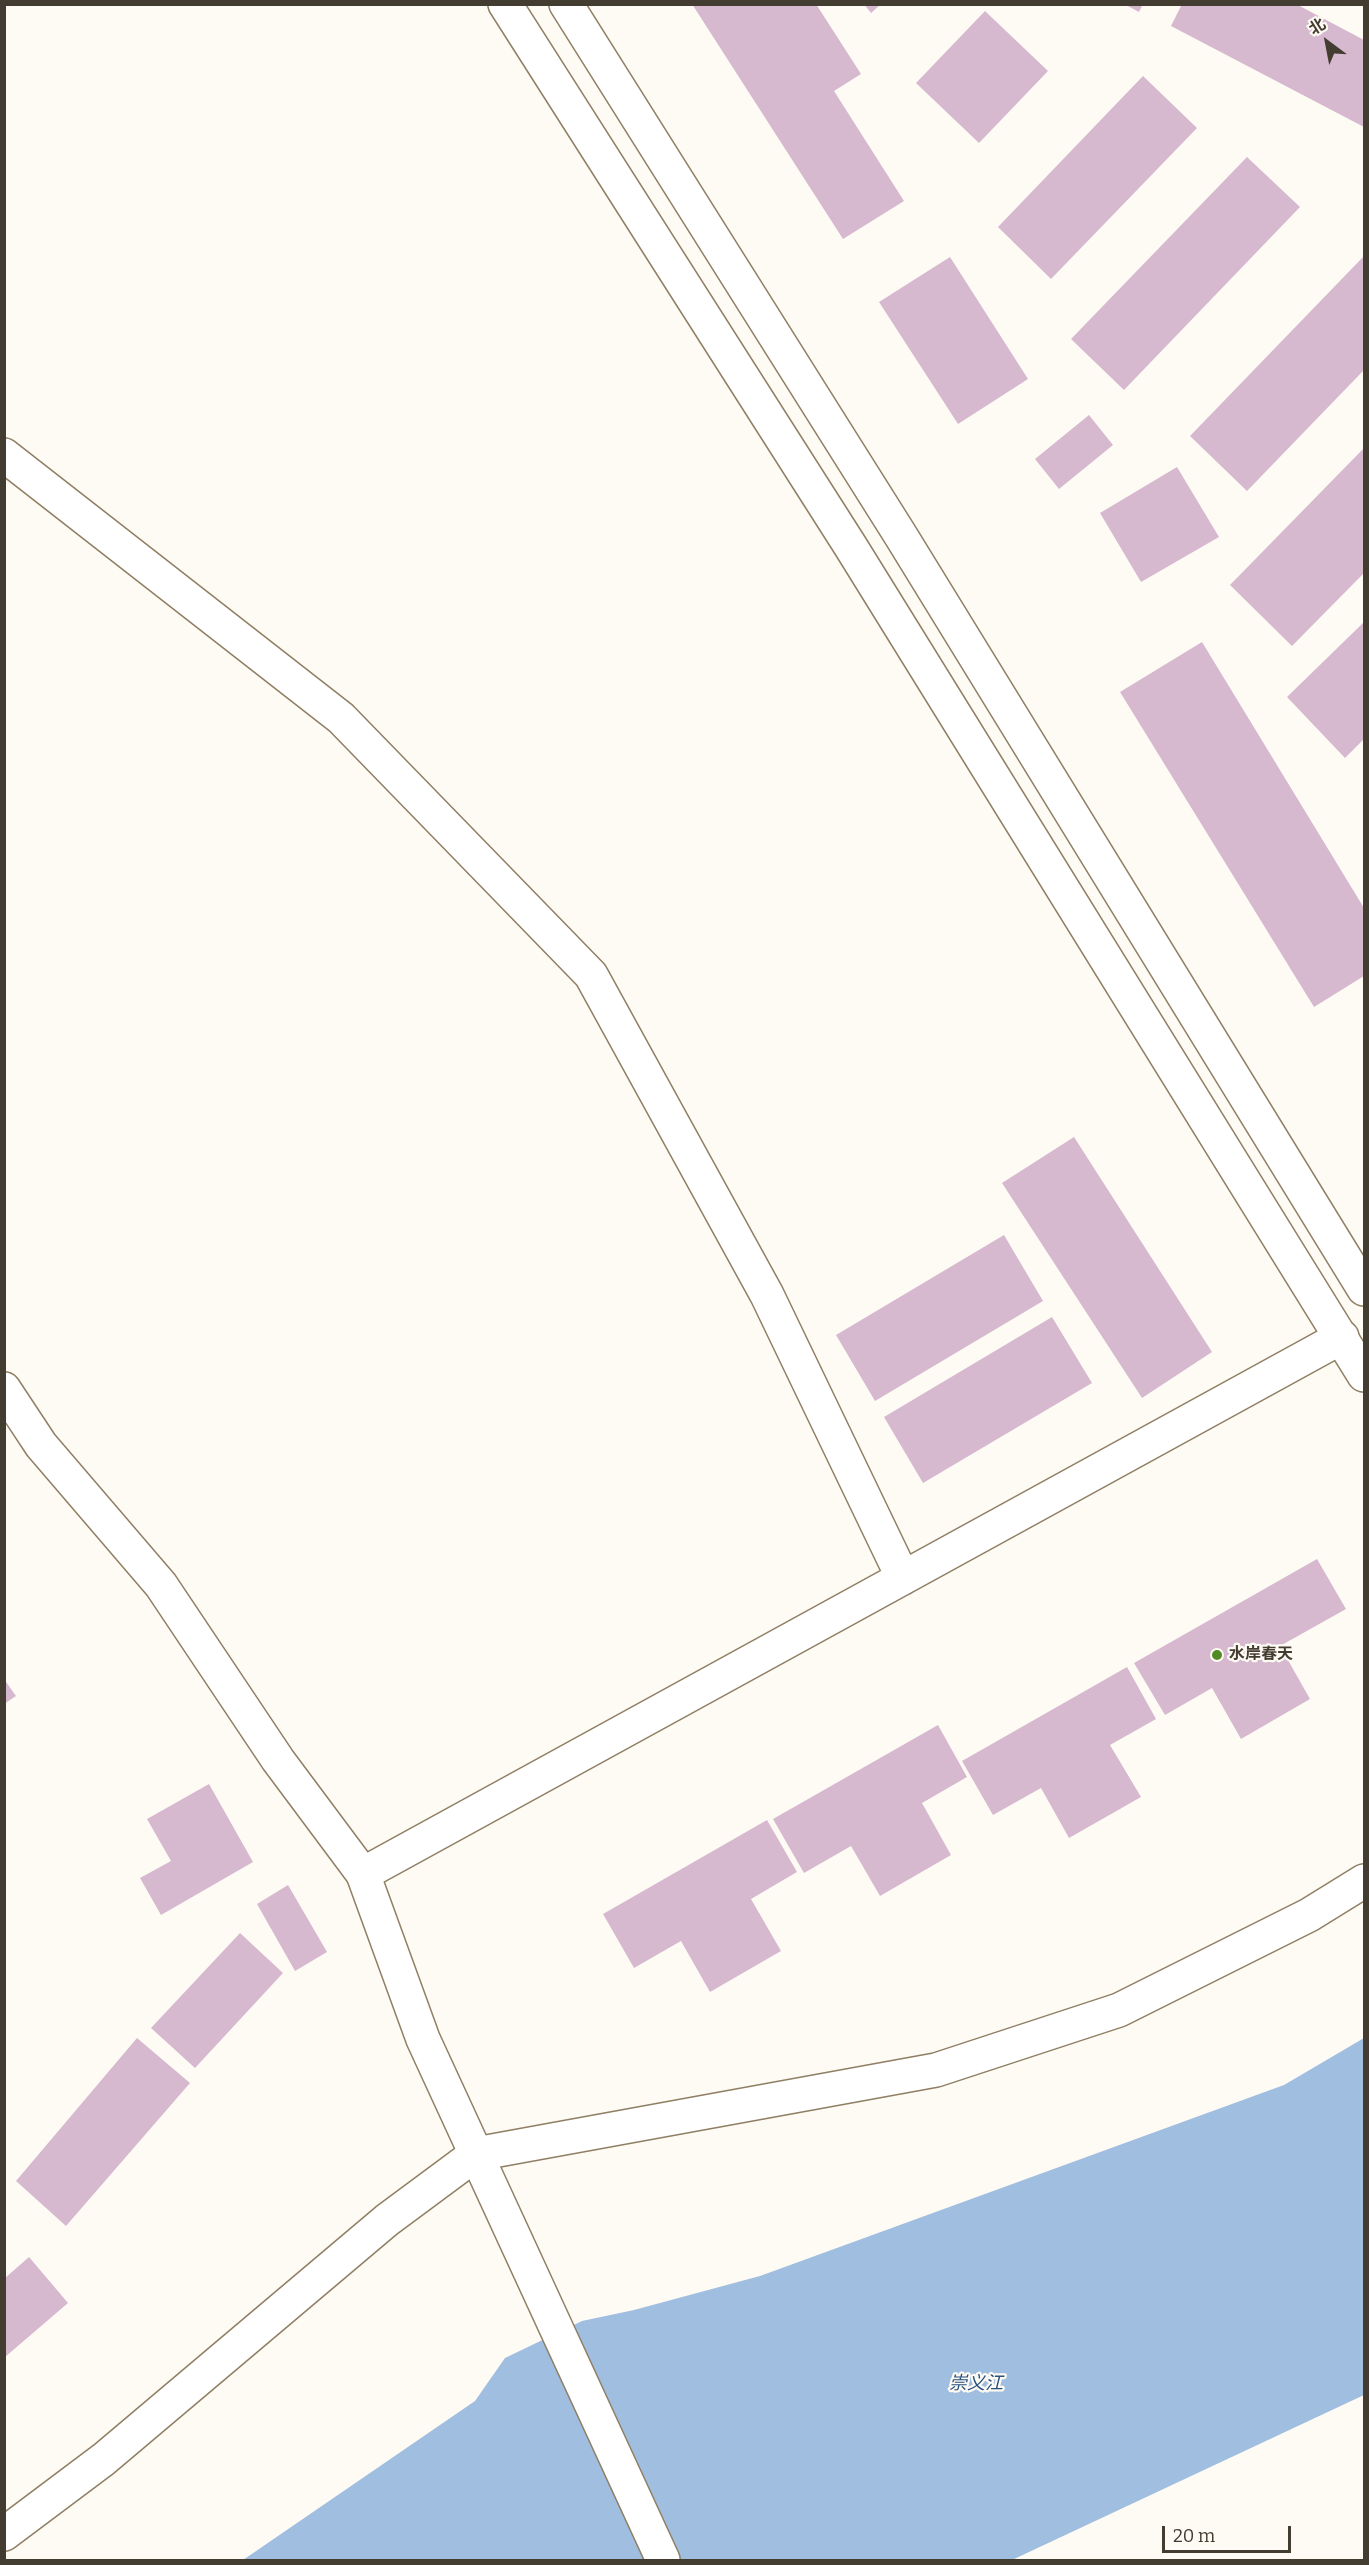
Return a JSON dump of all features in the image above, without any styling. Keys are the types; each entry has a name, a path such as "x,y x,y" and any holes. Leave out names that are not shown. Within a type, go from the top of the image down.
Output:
{"main road":[{"path":"505,4 845,537 1365,1375"},
{"path":"566,4 901,536 1365,1289"},
{"path":"4,455 341,718 591,975 770,1302 903,1578"},
{"path":"363,1874 1342,1337"},
{"path":"4,1389 41,1445 161,1585 279,1760 363,1874 423,2039 663,2560"},
{"path":"4,2534 104,2459 387,2220 476,2154 936,2070 1119,2010 1309,1916 1365,1881"}],"water":[{"name":"崇义江","path":"1364,2038 1364,2395 1012,2560 243,2560 475,2401 505,2358 582,2321 634,2310 760,2276 1284,2085"}],"building":[{"path":"692,4 816,4 861,74 834,91 904,201 843,239"},
{"path":"864,4 881,4 871,13"},
{"path":"1124,4 1143,4 1139,12"},
{"path":"1182,4 1296,4 1364,40 1364,127 1171,26"},
{"path":"985,11 1048,71 979,143 916,83"},
{"path":"1143,76 1197,128 1051,279 998,227"},
{"path":"1247,157 1300,207 1124,390 1071,339"},
{"path":"1364,256 1364,370 1247,491 1190,436"},
{"path":"950,257 1028,379 958,424 879,302"},
{"path":"1089,415 1113,445 1059,489 1035,459"},
{"path":"1364,448 1364,573 1292,646 1230,585"},
{"path":"1177,467 1219,537 1141,582 1100,513"},
{"path":"1364,622 1364,739 1345,758 1287,697"},
{"path":"1202,642 1364,908 1364,976 1314,1007 1120,692"},
{"path":"1074,1137 1212,1352 1142,1398 1002,1183"},
{"path":"1004,1235 1043,1301 875,1401 836,1335"},
{"path":"1052,1317 1092,1383 923,1483 884,1417"},
{"name":"水岸春天","path":"1317,1559 1346,1609 1280,1646 1310,1699 1241,1739 1212,1688 1165,1715 1134,1663"},
{"path":"1127,1667 1156,1719 1110,1745 1141,1797 1069,1838 1041,1788 993,1815 962,1761"},
{"path":"4,1679 16,1696 4,1704"},
{"path":"938,1725 967,1777 922,1803 951,1855 880,1896 851,1846 804,1873 773,1819"},
{"path":"209,1784 253,1862 161,1915 140,1878 171,1861 147,1819"},
{"path":"767,1820 797,1872 751,1899 781,1951 710,1992 681,1941 634,1968 603,1914"},
{"path":"288,1885 327,1952 295,1971 257,1904"},
{"path":"240,1933 283,1973 195,2068 151,2028"},
{"path":"137,2038 190,2083 66,2226 16,2181"},
{"path":"29,2257 68,2303 5,2357 5,2278"}],"place":[{"name":"水岸春天","path":"1217,1655"}]}
